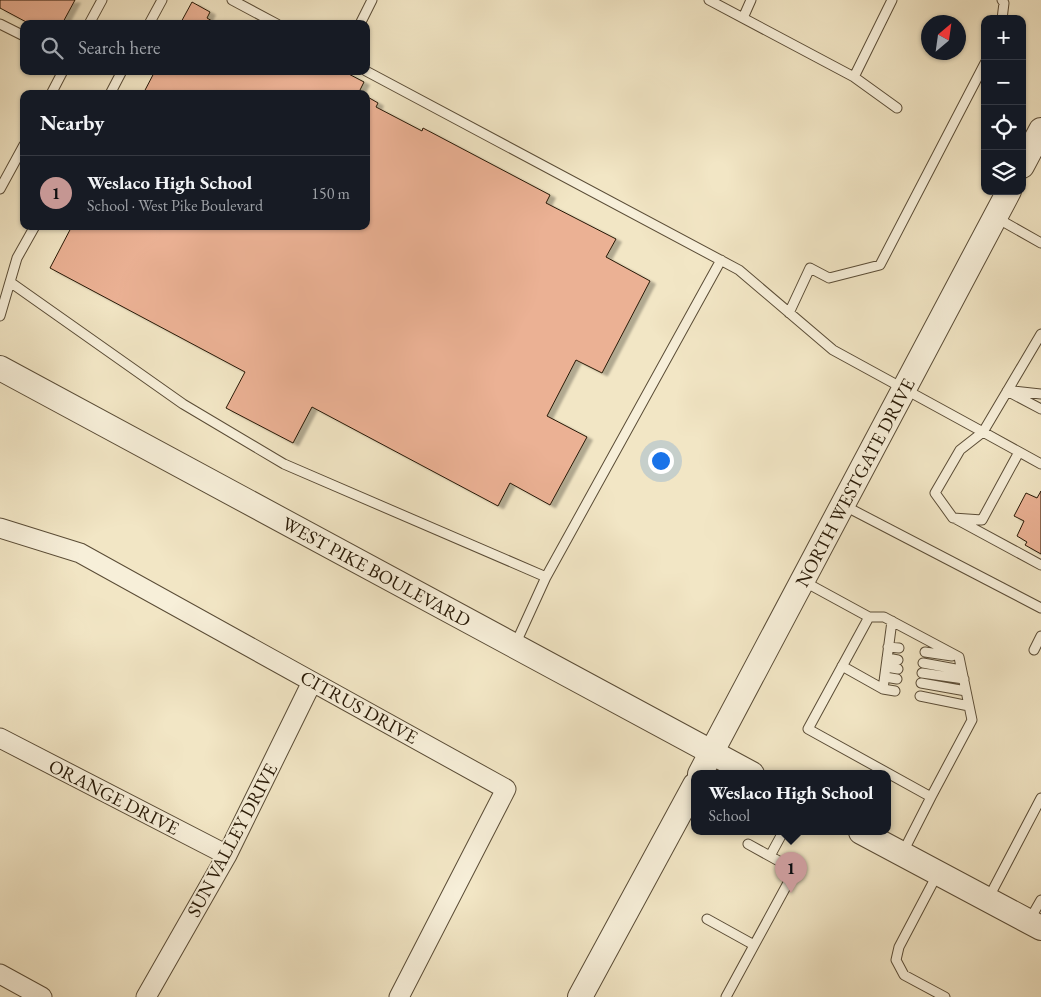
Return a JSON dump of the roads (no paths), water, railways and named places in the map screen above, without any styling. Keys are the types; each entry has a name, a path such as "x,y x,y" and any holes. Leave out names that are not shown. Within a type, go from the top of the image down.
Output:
{"street":[{"path":"1026,158 1041,130"},
{"name":"NORTH WESTGATE DRIVE","path":"702,770 1007,195"},
{"name":"WEST PIKE BOULEVARD","path":"0,368 744,770"},
{"name":"CITRUS DRIVE","path":"0,528 80,553 506,789 399,997"},
{"name":"SUN VALLEY DRIVE","path":"146,997 227,855 312,682"},
{"name":"ORANGE DRIVE","path":"0,738 227,855"},
{"path":"580,997 691,792"},
{"path":"867,835 1035,925"},
{"path":"0,974 42,997"}],"lane":[{"path":"91,20 102,0"},
{"path":"151,20 162,0"},
{"path":"232,0 270,20"},
{"path":"362,20 372,0"},
{"path":"709,0 854,77 897,108"},
{"path":"742,18 751,0"},
{"path":"854,77 892,0"},
{"path":"1002,0 1004,3 1002,15"},
{"path":"0,24 20,34"},
{"path":"789,312 810,268 829,278 880,265 981,72"},
{"path":"370,73 739,270 833,350 1041,464"},
{"path":"53,90 61,75"},
{"path":"112,90 120,75"},
{"path":"0,189 20,152"},
{"path":"995,217 1041,243"},
{"path":"0,316 17,258 33,230"},
{"path":"514,646 546,577 721,260"},
{"path":"10,282 184,404 284,464 546,577"},
{"path":"1041,334 983,432 960,450 935,494 953,518 1041,565"},
{"path":"1008,391 1041,394"},
{"path":"1008,391 1041,409"},
{"path":"953,518 982,520 1019,452"},
{"path":"843,505 1041,608"},
{"path":"803,581 869,618 884,617 959,656 972,720 902,854"},
{"path":"869,618 808,729 882,770"},
{"path":"883,689 892,621"},
{"path":"1034,650 1041,636"},
{"path":"888,647 899,648"},
{"path":"925,652 959,656"},
{"path":"887,663 898,664"},
{"path":"842,666 883,689 895,691"},
{"path":"923,668 963,674"},
{"path":"885,677 897,679"},
{"path":"921,684 966,691"},
{"path":"920,696 969,706"},
{"path":"891,775 931,797"},
{"path":"988,899 1041,798"},
{"path":"770,856 781,835"},
{"path":"726,997 795,870 748,844"},
{"path":"938,873 898,947 896,960 904,975 945,997"},
{"path":"1035,925 1041,900"},
{"path":"707,919 754,945"}],"place":[{"name":"Weslaco High School","path":"791,893"}]}
